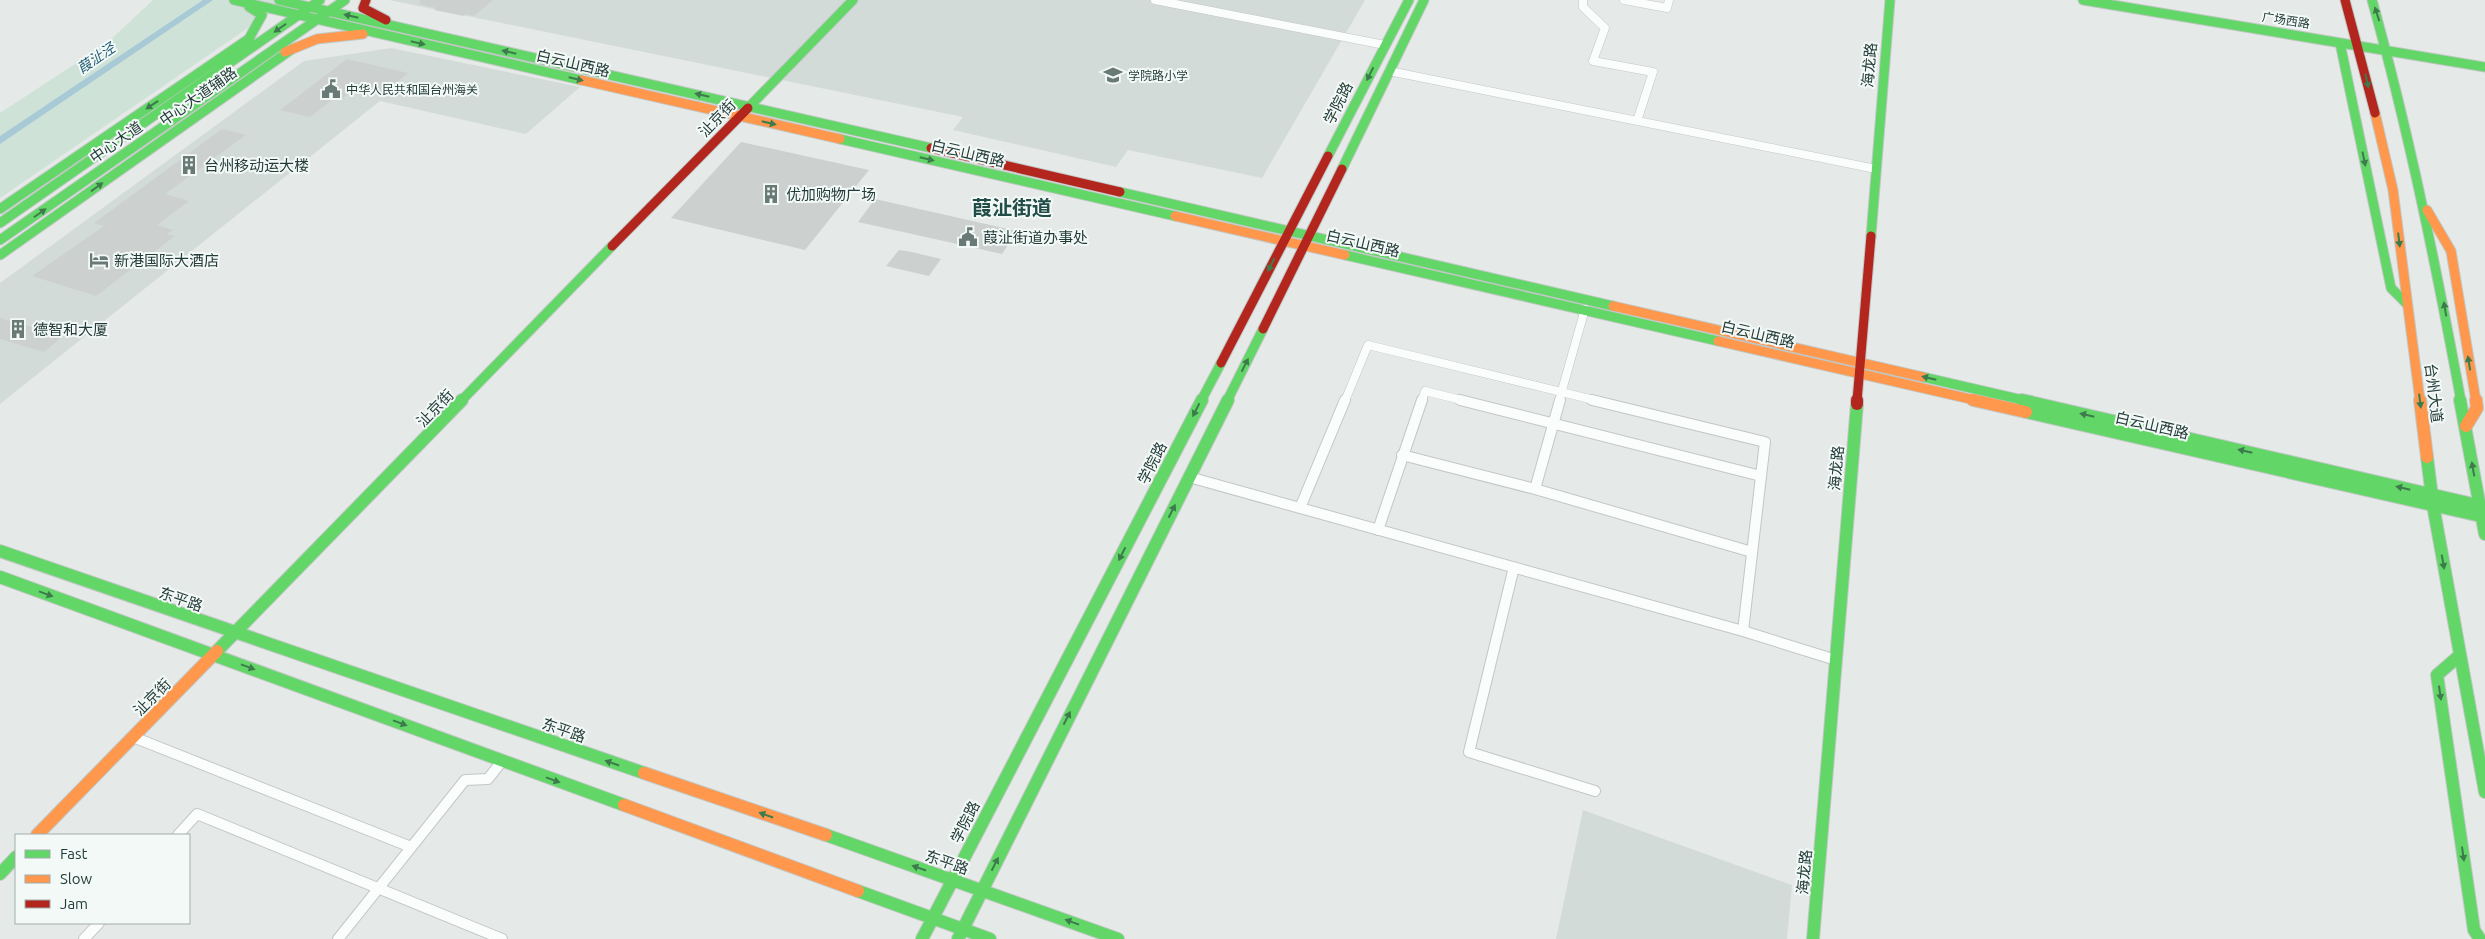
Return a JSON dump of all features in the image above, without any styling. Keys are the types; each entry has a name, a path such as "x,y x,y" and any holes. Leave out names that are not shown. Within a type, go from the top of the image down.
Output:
{"main road":[{"name":"白云山西路","path":"279,0 750,106 1287,236"},
{"name":"中心大道","path":"0,223 320,0"},
{"name":"中心大道","path":"0,240 346,0"},
{"name":"白云山西路","path":"366,0 363,8 409,30"},
{"name":"沚京街","path":"38,834 216,655 853,0"},
{"name":"学院路","path":"922,939 1409,0"},
{"path":"961,934 981,890 1308,240 1424,0"},
{"name":"海龙路","path":"1813,939 1890,0"},
{"name":"广场西路","path":"2083,0 2485,67"},
{"name":"台州大道","path":"2345,0 2359,46 2393,190 2432,500 2485,792"},
{"name":"台州大道","path":"2372,0 2389,51 2427,210 2483,512 2485,534"},
{"name":"白云山西路","path":"238,1 740,116 1308,240 2483,512"},
{"name":"中心大道","path":"237,57 262,15 238,1"},
{"name":"中心大道","path":"249,68 317,39 354,34 392,36"},
{"name":"中心大道辅路","path":"0,208 250,38"},
{"path":"2340,43 2391,288 2407,304"},
{"name":"中心大道辅路","path":"0,255 292,49"},
{"path":"2357,125 2373,105"},
{"path":"2427,210 2451,251 2476,408 2466,426"},
{"name":"白云山西路","path":"1308,240 1584,309 1859,367"},
{"name":"东平路","path":"0,551 236,634 953,879 1118,939"},
{"path":"0,577 933,918 961,934 990,939"},
{"path":"2460,655 2438,675 2474,930 2480,939"},
{"path":"0,874 15,858"}],"street":[{"path":"1155,0 1385,45"},
{"path":"1583,0 1582,7 1605,28 1593,61 1653,72 1637,121"},
{"path":"1624,0 1667,8 1670,0"},
{"path":"1389,71 1876,169"},
{"path":"1535,489 1584,309"},
{"path":"1300,508 1368,345 1765,442 1743,631"},
{"path":"1378,530 1425,391 1552,425 1761,476"},
{"path":"1402,455 1535,489 1752,552"},
{"path":"1189,477 1743,631 1836,660"},
{"path":"1514,568 1468,752 1595,791"},
{"path":"133,737 411,847"},
{"path":"338,939 465,780 488,779 502,761"},
{"path":"179,834 197,814 502,939"},
{"path":"84,939 98,924"}],"shaded area":[{"path":"389,0 1365,0 1262,178 1128,150 1116,167 953,130 963,117"},
{"path":"391,48 580,87 526,134 380,101 0,404 0,283 304,61"},
{"path":"1583,810 1792,885 1787,939 1556,939"}],"green space":[{"path":"153,0 289,0 0,198 0,113 107,43"}],"building":[{"path":"420,0 493,0 474,16 466,14 464,16 434,10 436,8 419,4"},
{"name":"中华人民共和国台州海关","path":"347,59 408,73 385,92 358,86 343,98 337,96 310,117 280,110"},
{"name":"新港国际大酒店","path":"222,129 246,135 165,194 189,201 157,225 173,230 167,234 175,236 96,296 32,276 104,226 94,223"},
{"name":"优加购物广场","path":"741,142 869,170 805,250 671,218"},
{"name":"葭沚街道办事处","path":"875,199 1017,231 1002,254 858,222"},
{"path":"899,250 941,259 929,276 886,266"},
{"name":"德智和大厦","path":"0,318 63,336 44,352 0,339"}],"waterway":[{"name":"葭沚泾","path":"0,141 209,0"}],"traffic: fast":[{"path":"234,0 581,80"},
{"path":"279,0 931,148"},
{"path":"0,223 320,0"},
{"path":"0,240 345,0"},
{"path":"748,108 853,0"},
{"path":"1328,156 1409,0"},
{"path":"1342,169 1424,0"},
{"path":"1871,236 1890,0"},
{"path":"2083,0 2485,67"},
{"path":"2372,0 2391,66 2422,199 2485,534"},
{"path":"246,44 262,15 249,7"},
{"path":"0,209 250,38"},
{"path":"2340,43 2391,288 2407,304"},
{"path":"0,255 292,49"},
{"path":"840,139 1175,216"},
{"path":"1120,192 1613,306"},
{"path":"217,651 612,246"},
{"path":"1345,255 1718,341"},
{"path":"958,939 1263,329"},
{"path":"922,939 1221,363"},
{"path":"1923,377 2485,507"},
{"path":"1813,939 1857,404"},
{"path":"2026,412 2485,517"},
{"path":"2427,457 2433,505 2485,792"},
{"path":"0,551 644,773"},
{"path":"0,577 624,805"},
{"path":"2460,655 2437,675 2474,930 2480,939"},
{"path":"826,835 1118,939"},
{"path":"0,874 15,858"},
{"path":"858,891 990,939"}],"traffic: slow":[{"path":"285,52 317,39 363,34"},
{"path":"581,80 840,139"},
{"path":"2375,113 2393,190 2427,457"},
{"path":"2427,210 2451,251 2477,408 2466,426"},
{"path":"1175,216 1345,255"},
{"path":"1613,306 1923,377"},
{"path":"1718,341 2026,412"},
{"path":"38,834 217,651"},
{"path":"644,773 826,835"},
{"path":"624,805 858,891"}],"traffic: jam":[{"path":"366,0 363,8 386,20"},
{"path":"2345,0 2359,46 2375,113"},
{"path":"612,246 748,108"},
{"path":"931,148 1120,192"},
{"path":"1221,363 1328,156"},
{"path":"1263,329 1342,169"},
{"path":"1857,404 1871,236"}],"place":[{"name":"学院路小学","path":"1113,75"},
{"name":"中华人民共和国台州海关","path":"331,89"},
{"name":"台州移动运大楼","path":"189,165"},
{"name":"优加购物广场","path":"771,194"},
{"name":"葭沚街道办事处","path":"968,237"},
{"name":"新港国际大酒店","path":"99,260"},
{"name":"德智和大厦","path":"18,329"}],"district":[{"name":"葭沚街道","path":"1012,207"}]}
